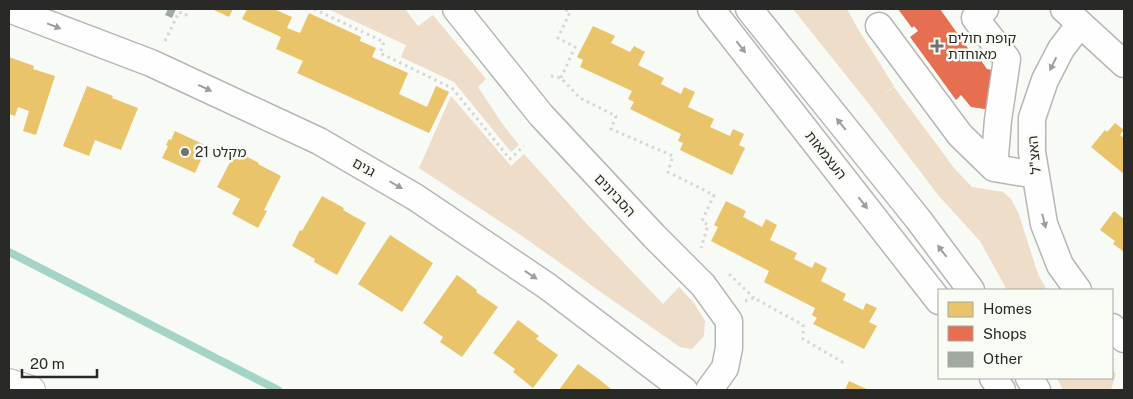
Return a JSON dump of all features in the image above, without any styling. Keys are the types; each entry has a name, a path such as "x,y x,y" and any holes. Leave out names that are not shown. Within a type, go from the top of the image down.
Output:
{"main road":[{"path":"9,383 30,390"}],"street":[{"name":"גנים","path":"9,9 151,63 319,141 416,197 547,286 684,390"},
{"name":"הסביונים","path":"456,9 541,116 703,285 729,321 729,348 724,368 710,390"},
{"name":"העצמאות","path":"711,9 938,300"},
{"path":"748,9 918,219 970,289"},
{"path":"985,9 975,18 1007,59 998,120 994,168"},
{"path":"1072,16 1124,64"},
{"name":"האצ\"ל","path":"1072,16 1061,49 1045,80 1032,118 1032,152 1044,224 1060,265 1077,289"},
{"path":"879,26 960,135 994,168 1036,175"},
{"path":"1113,328 1124,339"},
{"path":"994,379 1002,390"},
{"path":"1030,379 1037,390"}],"path":[{"path":"165,41 179,12 186,15 188,9"},
{"path":"314,9 384,42 380,54 452,88 510,159 524,146"},
{"path":"561,78 574,47 558,38 570,12 564,9"},
{"path":"552,76 561,78 580,98 616,116 611,129 673,156 668,172 714,195 702,221 708,225 700,248"},
{"path":"740,304 754,298 803,325 803,339 844,363"}],"shaded area":[{"path":"328,9 405,9 418,26 433,15 486,79 478,87 519,145 511,152 454,82 401,57 406,45"},
{"path":"793,9 847,9 894,86 882,95 894,87 954,168 972,187 1003,192 1011,199 1018,212 1038,274 1046,289 1006,289 980,241 938,195 869,104"},
{"path":"451,96 511,166 524,154 663,304 679,287 694,303 705,321 704,336 692,349 680,347 525,238 419,168"},
{"path":"1113,371 1116,374 1111,390 1063,390 1058,379 1113,379"}],"building: Homes":[{"path":"215,9 233,9 229,17"},
{"path":"247,9 274,9 292,17 287,28 300,33 309,13 361,37 360,41 376,48 372,57 408,73 399,94 427,107 436,86 449,92 429,133 297,73 303,61 276,49 281,37 242,19"},
{"path":"593,26 615,36 611,43 630,52 634,46 645,52 638,65 664,78 661,84 681,94 684,87 695,92 688,107 714,119 710,127 730,136 733,129 744,134 739,145 745,148 732,175 680,150 683,143 678,141 681,134 630,109 634,102 628,99 632,91 580,67 583,60 577,57"},
{"path":"9,57 34,66 33,69 55,76 36,135 23,131 29,111 18,107 15,116 9,114"},
{"path":"87,86 138,108 121,150 95,140 89,156 63,146"},
{"path":"1115,123 1124,130 1120,135 1124,138 1124,174 1091,147 1105,130 1107,132"},
{"name":"מקלט 21","path":"175,131 207,146 195,173 162,158 168,146 166,145 169,139 171,140"},
{"path":"236,151 281,176 264,210 267,211 258,228 232,214 240,199 217,187"},
{"path":"322,196 366,223 337,275 314,262 315,259 292,246"},
{"path":"726,201 746,211 743,217 762,227 766,219 777,225 770,240 797,253 794,259 812,268 815,262 827,268 821,281 846,294 843,300 863,310 866,303 877,308 869,322 877,326 864,349 813,324 817,318 812,315 815,308 764,282 769,271 711,241 718,227 714,225"},
{"path":"1114,211 1124,219 1123,251 1113,244 1115,241 1100,230"},
{"path":"390,235 433,263 402,312 358,284"},
{"path":"457,275 477,290 476,292 498,307 462,357 440,342 443,337 423,323"},
{"path":"518,320 539,336 536,339 558,355 533,388 513,372 515,369 493,353"},
{"path":"578,364 600,380 612,390 559,390"},
{"path":"849,381 869,390 845,390"}],"building: Shops":[{"path":"898,9 940,9 972,54 975,52 987,69 998,71 991,110 971,107 961,95 956,100 910,37 918,31 914,26 912,28"}],"building: Other":[{"path":"168,9 176,9 172,18 165,15"}],"waterway":[{"path":"9,252 278,390"}],"place":[{"name":"קופת חולים מאוחדת","path":"937,46"},
{"name":"מקלט 21","path":"185,152"}]}
